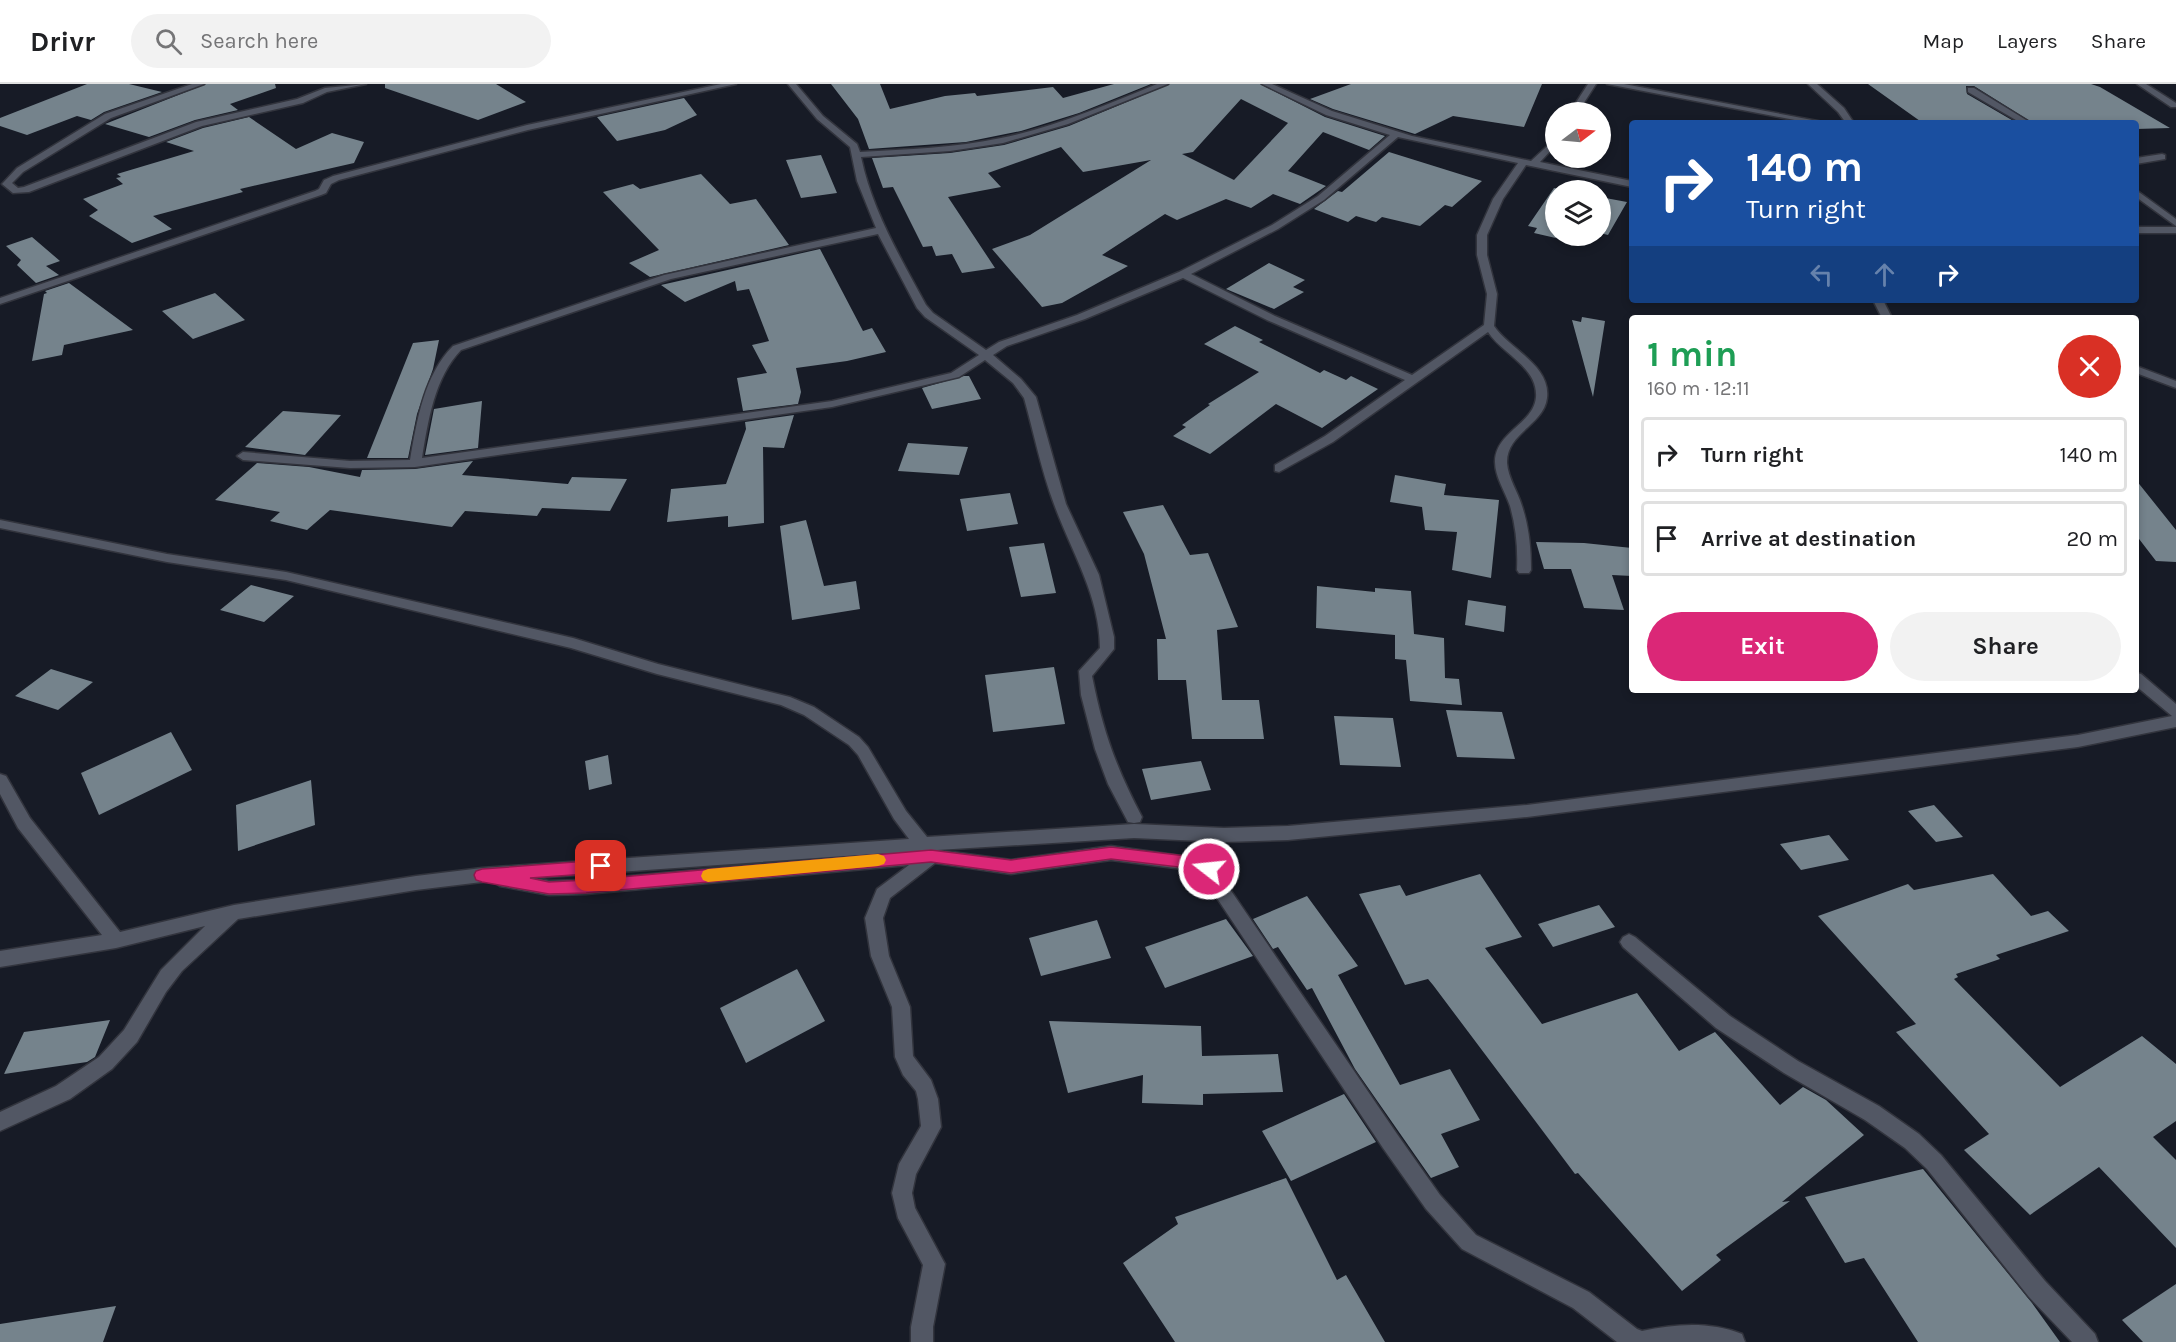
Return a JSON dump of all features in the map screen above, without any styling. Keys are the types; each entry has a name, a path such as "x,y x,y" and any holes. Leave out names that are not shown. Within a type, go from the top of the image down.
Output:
{"street":[{"path":"201,84 103,118 38,157 20,170 7,184 16,191 22,191 199,124 300,101 325,90 363,84"},
{"path":"0,301 322,192 327,182 336,178 510,132 732,84"},
{"path":"792,84 802,99 836,133 854,146 861,181 881,230 921,306 929,315 986,355 1017,381 1030,397 1060,504 1092,575 1108,644 1107,649 1086,671 1093,726 1119,793 1134,817"},
{"path":"857,155 1010,139 1099,111 1164,84"},
{"path":"1266,84 1329,113 1396,134 1629,183"},
{"path":"1580,102 1592,84"},
{"path":"1611,84 1808,120"},
{"path":"1812,84 1841,110 1848,120"},
{"path":"2141,84 2175,107"},
{"path":"1971,90 2022,120"},
{"path":"243,456 356,466 415,463 832,404 954,375 1019,337 1081,317 1184,274 1275,227 1321,198 1396,134"},
{"path":"1524,570 1523,536 1514,500 1500,471 1503,451 1514,431 1534,417 1542,402 1541,386 1529,366 1500,343 1489,327 1492,294 1482,255 1482,235 1498,199 1528,163 1545,149"},
{"path":"2139,161 2162,157"},
{"path":"2139,195 2176,223"},
{"path":"415,463 421,427 429,400 445,359 457,348 677,274 881,230"},
{"path":"2139,230 2176,230"},
{"path":"1184,274 1271,318 1413,380"},
{"path":"1280,468 1329,439 1489,327"},
{"path":"2139,370 2176,385"},
{"path":"0,524 166,558 286,576 573,643 657,669 785,701 809,711 854,741 863,751 900,815 927,851 1011,867 1111,853 1204,865 1390,1141 1433,1202 1469,1242 1581,1300 1631,1339 1642,1342 1677,1335 1709,1337 1734,1342"},
{"path":"2139,681 2176,712"},
{"path":"0,959 116,940 234,912 342,893 482,875 549,888 586,887 1134,831 1224,835 1288,833 1527,811 2078,741 2176,722"},
{"path":"0,780 24,823 116,940"},
{"path":"922,1342 921,1327 932,1286 934,1264 905,1211 902,1193 906,1171 928,1132 931,1119 924,1086 910,1069 904,1057 902,1016 880,956 874,918 883,894 927,851"},
{"path":"0,1122 33,1108 92,1073 118,1051 139,1023 161,985 182,959 234,912"},
{"path":"1629,942 1724,1022 1791,1067 1872,1113 1912,1141 1934,1162 2037,1289 2087,1342"}],"building":[{"path":"87,84 129,84 162,92 104,112 91,120 77,116 27,135 0,126 0,118"},
{"path":"206,84 275,84 276,88 230,104 238,110 195,120 149,137 105,124"},
{"path":"385,84 496,84 526,102 478,120 385,88"},
{"path":"831,84 880,84 890,109 945,96 975,93 977,96 1053,87 1063,98 1114,84 1151,84 1079,113 1021,131 966,142 869,149 858,119"},
{"path":"1170,84 1260,84 1325,117 1385,136 1369,150 1323,132 1288,171 1326,186 1300,204 1273,194 1251,208 1226,199 1177,220 1165,214 1102,255 1128,266 1062,303 1042,307 992,249 1030,235 1151,160 1083,172 1061,147 988,173 1001,187 948,197 995,268 962,273 952,254 936,256 932,246 923,247 893,187 883,188 872,158 950,153 1004,145 1069,126","holes":["1241,99 1288,123 1234,180 1182,154 1193,152"]},
{"path":"1351,84 1542,84 1524,127 1453,116 1415,134 1333,109 1310,99"},
{"path":"1868,84 2091,84 2170,128 2139,129 2139,120 2028,120 1974,86 1966,86 1967,94 2012,120 1919,120"},
{"path":"684,98 697,115 665,130 617,141 597,117"},
{"path":"249,117 296,149 332,133 364,142 354,163 240,189 243,192 153,216 172,229 132,243 89,216 98,210 83,199 123,184 116,178 121,177 117,174 194,151 166,142 203,128"},
{"path":"1389,152 1482,181 1452,207 1445,205 1420,226 1382,217 1376,222 1356,216 1348,222 1314,209 1338,191 1342,192"},
{"path":"821,155 837,193 801,198 786,160"},
{"path":"701,174 730,204 756,199 789,245 650,277 629,263 659,250 603,192 633,184 640,189"},
{"path":"1611,199 1627,202 1611,230"},
{"path":"1545,201 1545,236 1534,233 1537,228 1528,226"},
{"path":"32,237 60,261 46,266 59,275 36,283 17,265 21,260 6,246"},
{"path":"820,249 863,331 872,328 886,352 847,361 796,368 801,392 798,404 743,411 737,378 767,373 752,345 769,341 749,289 737,291 735,281 685,302 661,285"},
{"path":"1269,263 1305,280 1293,287 1304,292 1274,309 1226,289"},
{"path":"69,283 133,330 64,345 62,355 32,361 44,294 47,293 45,291"},
{"path":"215,293 245,320 193,339 162,311"},
{"path":"1582,317 1605,321 1593,397 1572,320 1581,322"},
{"path":"1235,326 1263,340 1259,342 1320,373 1324,370 1346,380 1351,376 1378,389 1322,428 1276,404 1210,454 1173,436 1186,427 1182,425 1210,405 1208,404 1259,372 1204,344"},
{"path":"439,340 433,369 417,414 408,458 367,458 413,343"},
{"path":"969,376 981,399 932,409 922,388"},
{"path":"482,401 478,448 425,455 434,409"},
{"path":"283,411 341,415 305,455 245,447"},
{"path":"794,415 784,448 763,447 764,523 728,527 728,516 667,522 671,489 726,484 746,429 745,422"},
{"path":"908,443 968,447 959,475 898,471"},
{"path":"473,461 462,475 568,484 572,477 627,479 610,511 542,508 537,516 465,511 452,527 330,510 307,530 270,521 280,512 215,500 257,463 309,467 360,477 362,470 415,469"},
{"path":"1395,475 1446,484 1444,495 1499,500 1491,578 1452,570 1457,532 1425,530 1422,507 1390,502"},
{"path":"2139,484 2176,530 2176,562 2156,561 2139,539"},
{"path":"1010,493 1018,524 967,531 960,499"},
{"path":"1163,505 1190,555 1208,553 1238,627 1217,630 1222,700 1259,700 1264,739 1192,739 1186,680 1158,680 1157,639 1166,639 1144,554 1123,512"},
{"path":"806,520 824,586 856,581 860,609 792,620 780,526"},
{"path":"1536,542 1584,543 1629,548 1629,576 1612,575 1624,610 1584,608 1571,569 1544,569"},
{"path":"1044,543 1056,593 1021,597 1009,547"},
{"path":"251,585 294,596 264,622 220,610"},
{"path":"1317,586 1375,592 1375,588 1411,591 1414,634 1444,638 1445,678 1459,679 1462,705 1410,701 1406,660 1395,659 1395,635 1316,628"},
{"path":"1468,600 1506,606 1504,632 1465,625"},
{"path":"1054,667 1065,724 993,732 985,675"},
{"path":"51,669 93,682 58,710 15,696"},
{"path":"1446,710 1502,712 1515,759 1457,757"},
{"path":"1334,716 1393,718 1401,767 1340,765"},
{"path":"171,732 192,770 99,815 81,773"},
{"path":"608,755 612,784 589,790 585,761"},
{"path":"1201,761 1211,790 1151,800 1142,769"},
{"path":"311,780 315,825 238,851 236,805"},
{"path":"1934,805 1963,837 1936,842 1908,811"},
{"path":"1829,835 1849,860 1801,870 1780,844"},
{"path":"1480,874 1522,937 1485,948 1542,1024 1637,993 1679,1051 1715,1032 1780,1105 1803,1087 1826,1100 1864,1135 1782,1202 1790,1201 1716,1255 1721,1260 1682,1291 1578,1173 1575,1174 1428,979 1405,985 1359,894 1400,885 1406,896"},
{"path":"1993,874 2031,916 2048,911 2069,931 1996,955 2000,959 1956,974 1958,977 1954,979 2060,1087 2142,1036 2176,1064 2176,1121 2153,1137 2176,1160 2176,1248 2099,1167 2030,1215 1964,1150 1989,1134 1896,1032 1916,1024 1818,916 1908,884 1914,890"},
{"path":"1307,896 1358,966 1338,975 1400,1085 1450,1069 1480,1120 1441,1134 1459,1167 1431,1178 1355,1069 1312,988 1307,990 1278,947 1273,949 1253,919"},
{"path":"1599,905 1615,927 1553,947 1538,924"},
{"path":"1226,919 1253,956 1165,988 1145,947"},
{"path":"1097,920 1111,958 1041,976 1029,938"},
{"path":"797,969 825,1021 746,1063 720,1008"},
{"path":"110,1020 95,1057 87,1062 4,1074 24,1032"},
{"path":"1049,1021 1201,1026 1202,1056 1278,1054 1283,1092 1203,1094 1203,1105 1142,1103 1143,1075 1068,1093"},
{"path":"1344,1094 1376,1142 1291,1181 1262,1131"},
{"path":"1923,1169 2032,1303 2060,1342 1918,1342 1864,1258 1845,1263 1805,1197"},
{"path":"1286,1178 1337,1280 1346,1275 1385,1342 1175,1342 1123,1263 1178,1224 1175,1217"},
{"path":"2176,1284 2176,1342 2143,1342 2122,1320"},
{"path":"116,1306 103,1342 0,1342 0,1324"}],"slow traffic":[{"path":"708,876 878,860"}],"route":[{"path":"601,866 482,875 549,888 586,887 931,856 1011,867 1111,853 1195,863 1209,869"}]}
